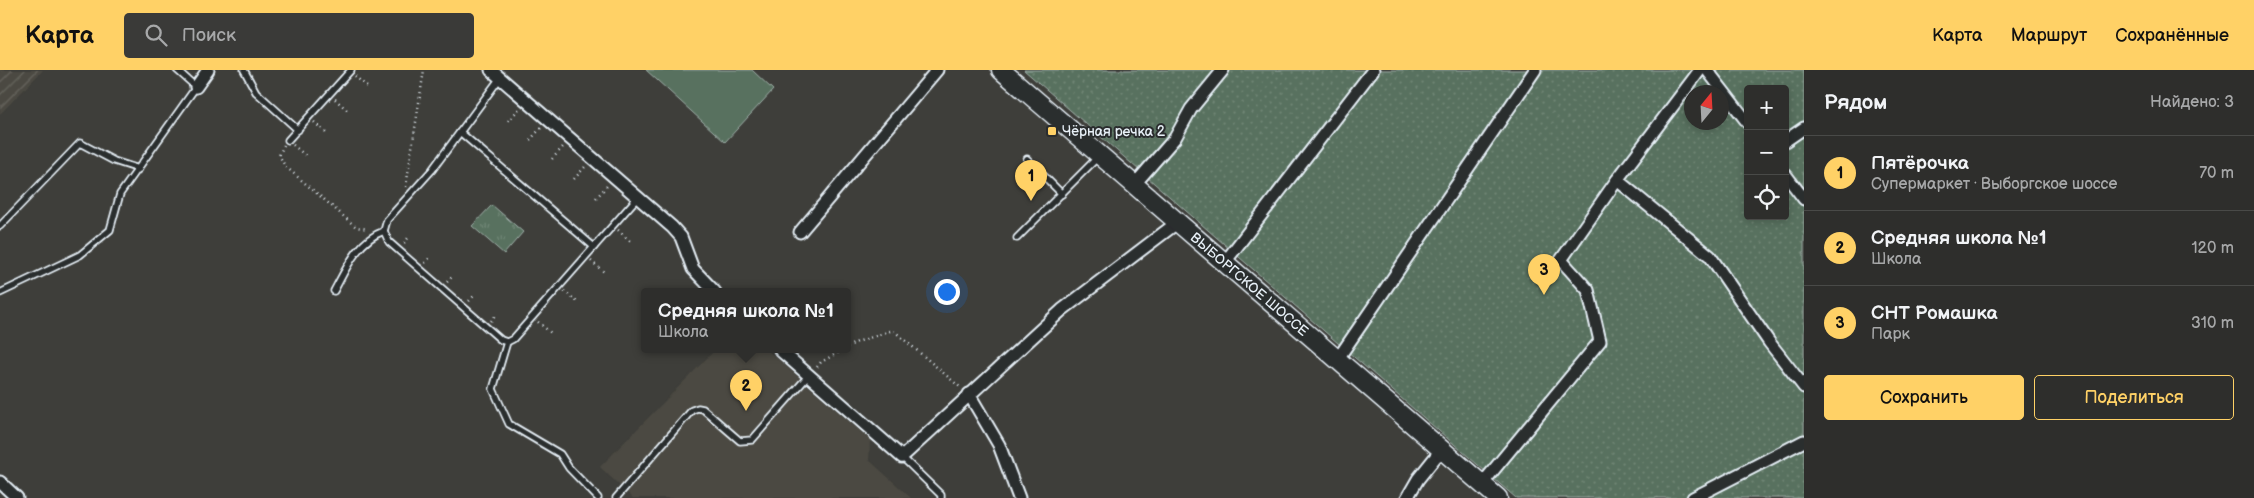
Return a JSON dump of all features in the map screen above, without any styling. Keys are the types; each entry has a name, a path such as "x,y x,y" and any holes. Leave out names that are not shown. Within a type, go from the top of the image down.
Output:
{"main road":[{"name":"ВЫБОРГСКОЕ ШОССЕ","path":"1009,73 1099,156 1225,262 1498,498"}],"street":[{"path":"196,87 208,70"},
{"path":"800,232 937,70"},
{"path":"1134,185 1176,138 1191,109 1223,70"},
{"path":"1225,262 1373,70"},
{"path":"1337,360 1535,70"},
{"path":"1482,484 1600,341 1588,290 1561,260 1617,180 1700,70"},
{"path":"1708,70 1744,118"},
{"path":"496,74 672,227 681,237 693,269 711,288"},
{"path":"1789,138 1804,128"},
{"path":"1786,175 1804,199"},
{"path":"1617,180 1710,256 1804,387"},
{"path":"783,353 902,457 1062,310 1178,222"},
{"path":"969,394 999,445 1019,498"},
{"path":"1693,498 1804,440"},
{"path":"1407,498 1418,479 1442,449"},
{"path":"0,482 17,498"}],"lane":[{"path":"0,293 80,255 110,230 120,194 140,169 196,87 177,70"},
{"path":"244,70 256,92 298,130"},
{"path":"288,140 350,71"},
{"path":"496,74 460,132 432,170 388,220 384,231 389,242 500,340 507,342 513,339 638,197"},
{"path":"460,132 594,248"},
{"path":"0,226 80,143 114,161 140,169"},
{"path":"1017,238 1099,156"},
{"path":"1027,159 1062,194"},
{"path":"334,292 351,260 373,235 384,231"},
{"path":"507,342 493,389 509,424 560,454 569,468 598,498"},
{"path":"616,498 692,410 703,409 740,441 746,442 752,440 808,375"},
{"path":"902,457 941,495 941,498"}],"path":[{"path":"407,198 405,182 424,70"},
{"path":"350,71 367,87"},
{"path":"329,94 347,110"},
{"path":"508,121 522,106"},
{"path":"309,118 326,133"},
{"path":"530,140 544,124"},
{"path":"306,156 288,140 280,150 279,156 285,166 356,227 384,231"},
{"path":"552,160 566,144"},
{"path":"574,179 588,163"},
{"path":"596,198 610,182"},
{"path":"613,226 632,242"},
{"path":"586,256 605,273"},
{"path":"559,287 578,304"},
{"path":"532,317 552,334"},
{"path":"851,345 893,330 969,394"},
{"path":"808,375 822,362 838,353"}],"shaded area":[{"path":"0,70 43,70 0,114"},
{"path":"712,353 770,353 870,440 869,460 911,498 633,498 600,467"}],"green space":[{"path":"646,70 752,70 773,90 725,142"},
{"path":"1024,70 1804,70 1804,498 1516,498"},
{"path":"492,205 523,232 504,254 472,226"}],"place":[{"name":"Чёрная речка 2","path":"1052,131"},
{"name":"Пятёрочка","path":"1031,201"},
{"name":"СНТ Ромашка","path":"1544,295"},
{"name":"Средняя школа №1","path":"746,411"}]}
